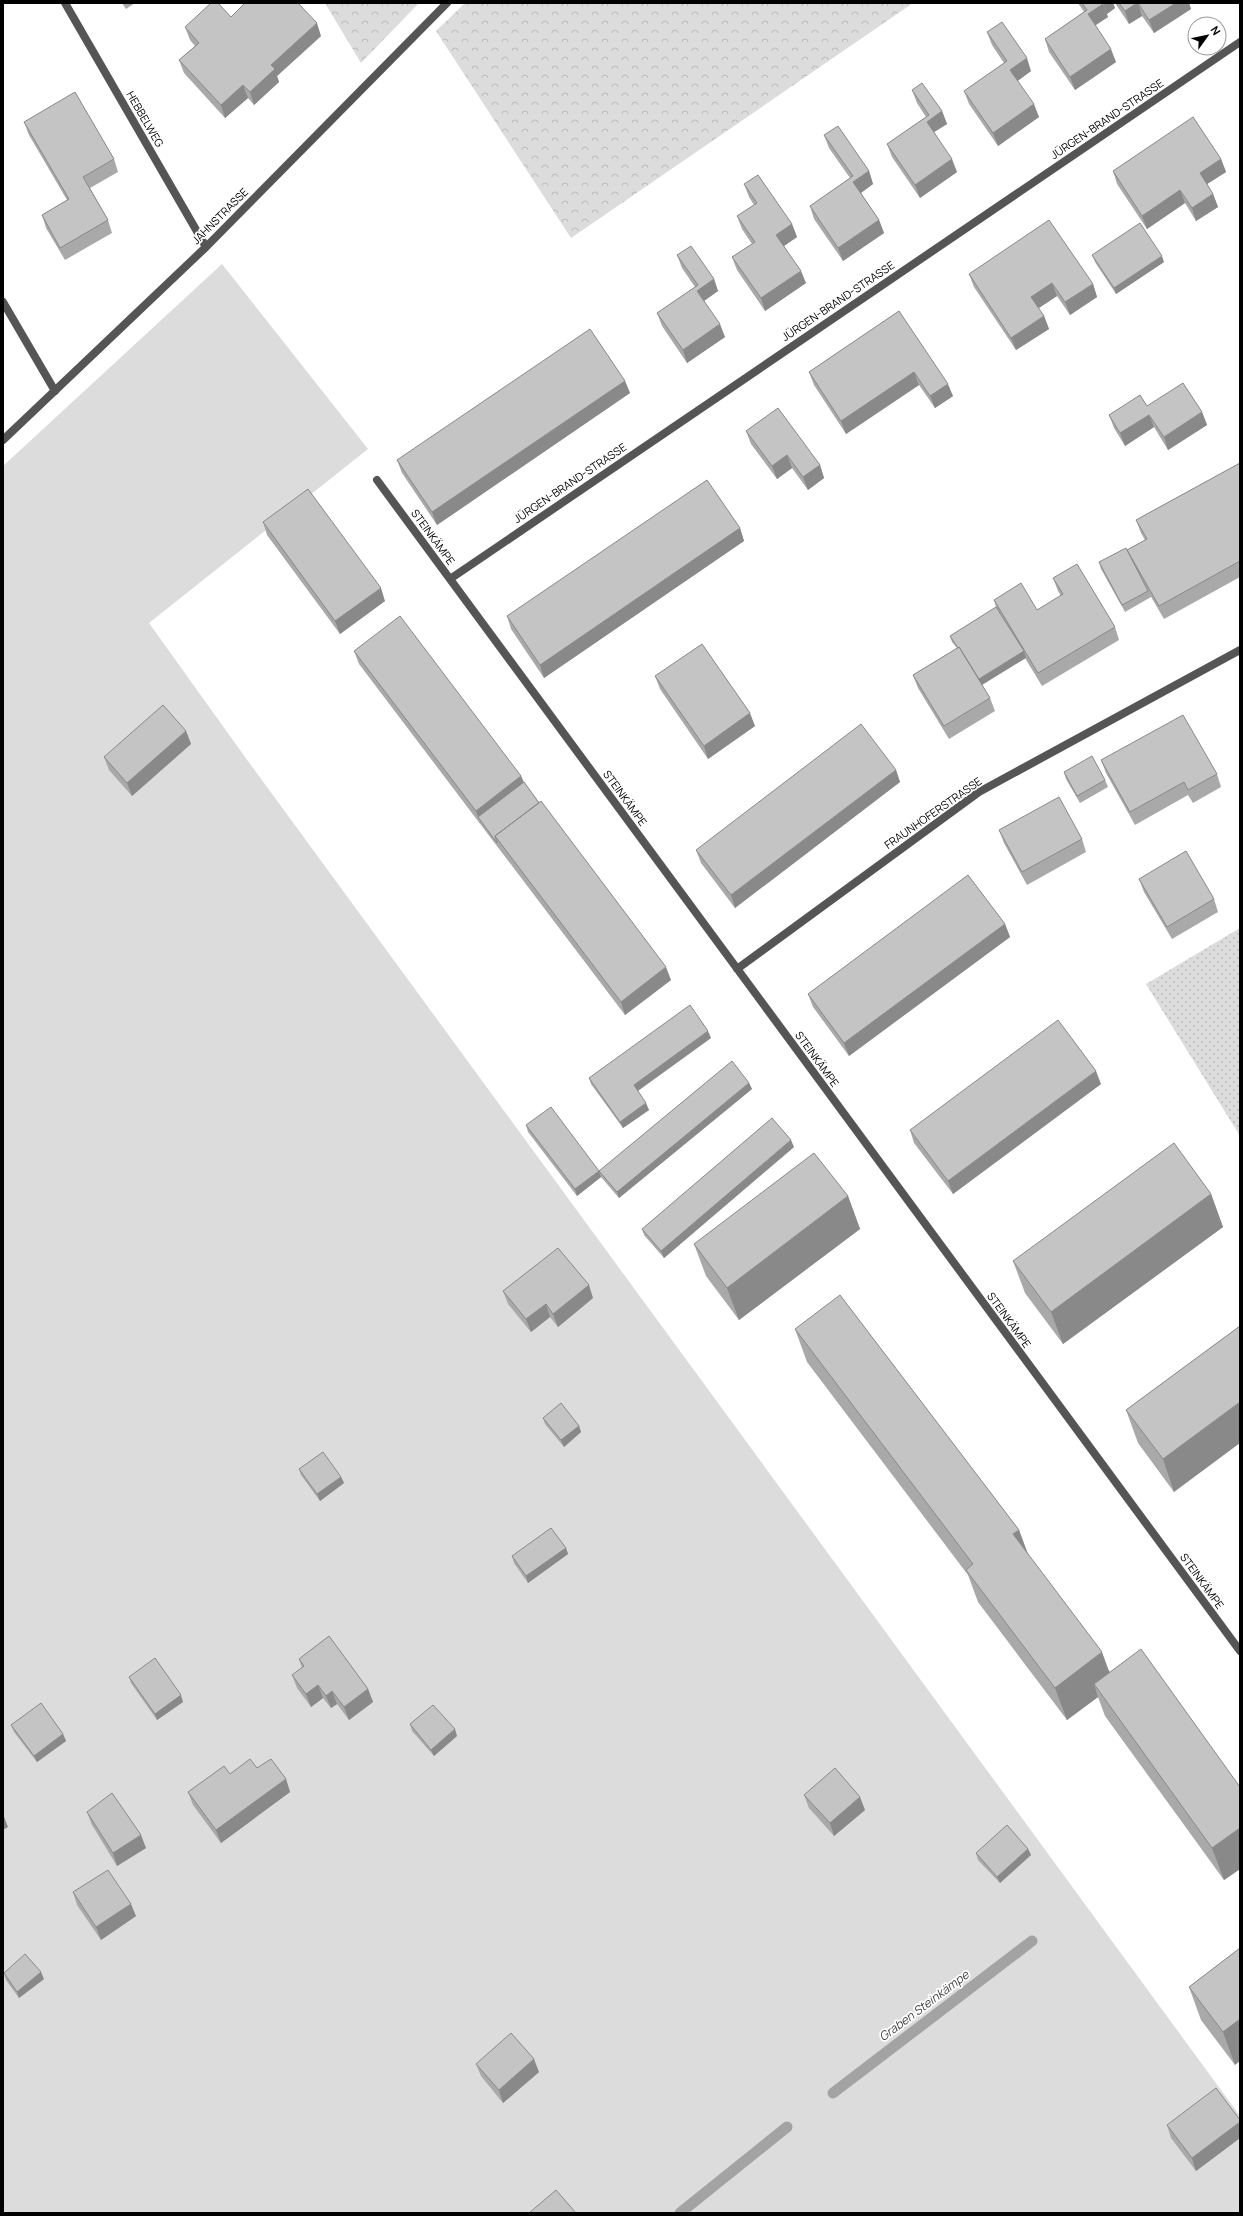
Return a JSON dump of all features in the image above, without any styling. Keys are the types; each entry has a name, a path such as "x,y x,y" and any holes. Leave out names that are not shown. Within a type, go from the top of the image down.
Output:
{"street":[{"name":"HEBBELWEG","path":"65,3 206,247"},
{"name":"JAHNSTRASSE","path":"3,440 206,247 447,3"},
{"name":"JÜRGEN-BRAND-STRASSE","path":"450,579 1240,42"},
{"path":"3,302 54,391"},
{"name":"STEINKÄMPE","path":"377,480 1240,1651"},
{"name":"FRAUNHOFERSTRASSE","path":"737,969 979,792 1240,650"}],"green space":[{"path":"325,3 419,3 361,63"},
{"path":"465,3 913,3 571,238 436,31"},
{"path":"222,264 368,449 149,623 245,757 1240,2116 1240,2213 3,2213 3,466"},
{"path":"1240,928 1240,1136 1146,984"}],"building":[{"path":"211,3 218,3 231,17 245,3 298,3 317,23 271,65 275,69 250,92 243,85 221,105 179,60 199,43 185,27"},
{"path":"1082,3 1103,4 1088,14 1111,49 1070,77 1045,39 1087,10"},
{"path":"1119,3 1137,3 1125,11"},
{"path":"1138,3 1176,3 1149,20"},
{"path":"1002,22 1027,58 1010,70 1034,104 993,133 964,91 1007,61 987,32"},
{"path":"922,83 942,111 927,122 952,159 915,185 887,144 929,115 912,90"},
{"path":"75,92 114,159 83,177 108,220 60,248 42,215 69,199 24,122"},
{"path":"1193,117 1221,159 1200,173 1213,194 1192,208 1180,190 1142,216 1113,171"},
{"path":"838,126 869,171 853,182 879,220 838,248 810,206 853,176 824,135"},
{"path":"758,175 792,224 776,235 801,271 761,298 732,257 755,242 737,216 757,203 744,184"},
{"path":"1049,220 1093,284 1065,302 1052,283 1031,297 1044,316 1011,338 969,274"},
{"path":"1140,223 1162,256 1114,288 1092,255"},
{"path":"691,246 714,279 697,291 720,324 683,350 657,313 698,285 677,255"},
{"path":"899,311 948,384 930,396 914,372 841,421 809,372"},
{"path":"590,329 625,381 432,512 397,460"},
{"path":"1183,383 1202,412 1164,437 1149,415 1120,433 1109,415 1140,395 1147,406"},
{"path":"778,408 820,465 803,477 787,455 772,466 746,431"},
{"path":"1240,463 1240,561 1159,606 1127,550 1147,539 1136,520"},
{"path":"707,480 740,528 540,665 507,616"},
{"path":"308,489 381,588 335,621 263,522"},
{"path":"1126,548 1148,591 1122,605 1099,562"},
{"path":"1077,564 1115,627 1038,673 994,600 1021,583 1037,610 1063,594 1053,578"},
{"path":"996,607 1024,651 979,679 959,647 958,648 950,636"},
{"path":"400,616 521,776 476,811 354,651"},
{"path":"702,644 750,713 704,746 655,676"},
{"path":"959,647 990,698 944,726 913,675"},
{"path":"163,705 186,731 127,783 104,757"},
{"path":"1183,715 1217,774 1188,790 1184,782 1130,812 1101,760"},
{"path":"861,724 896,770 731,895 696,850"},
{"path":"1092,756 1105,780 1077,796 1064,772"},
{"path":"524,782 539,803 495,836 497,843 478,817"},
{"path":"1059,797 1082,839 1022,872 999,830"},
{"path":"541,801 666,967 621,1002 495,836"},
{"path":"1186,851 1214,899 1167,927 1139,879"},
{"path":"968,875 1005,924 844,1043 808,994"},
{"path":"690,1005 708,1031 634,1085 646,1103 620,1122 589,1078"},
{"path":"1058,1020 1096,1071 948,1181 910,1130"},
{"path":"732,1061 749,1083 617,1192 599,1171"},
{"path":"551,1107 599,1171 575,1189 526,1125"},
{"path":"772,1118 791,1140 661,1251 642,1229"},
{"path":"1174,1143 1211,1194 1051,1312 1013,1261"},
{"path":"814,1153 848,1196 727,1288 694,1244"},
{"path":"558,1248 589,1285 553,1314 546,1304 526,1319 503,1291"},
{"path":"840,1295 1019,1530 1013,1534 1102,1652 1055,1688 966,1570 973,1564 795,1329"},
{"path":"1240,1326 1240,1402 1163,1459 1126,1410"},
{"path":"561,1403 579,1426 561,1440 543,1418"},
{"path":"323,1452 341,1477 317,1494 299,1469"},
{"path":"551,1528 566,1548 526,1576 512,1556"},
{"path":"329,1636 368,1689 344,1707 332,1691 326,1696 318,1685 306,1694 292,1675 304,1666 299,1659"},
{"path":"1141,1649 1240,1787 1240,1828 1212,1848 1094,1684"},
{"path":"155,1658 181,1695 155,1714 129,1677"},
{"path":"41,1703 63,1734 34,1756 11,1725"},
{"path":"433,1705 455,1729 431,1750 410,1724"},
{"path":"250,1759 257,1768 271,1759 286,1779 216,1830 188,1792 224,1766 230,1774"},
{"path":"835,1768 860,1797 830,1823 804,1795"},
{"path":"112,1793 141,1835 113,1853 87,1812"},
{"path":"1007,1825 1028,1849 997,1877 976,1853"},
{"path":"108,1870 131,1904 96,1927 73,1892"},
{"path":"1240,1948 1240,2019 1223,2032 1189,1987"},
{"path":"25,1954 41,1972 17,1992 4,1973"},
{"path":"511,2033 534,2059 499,2090 476,2064"},
{"path":"1216,2088 1240,2122 1192,2158 1167,2125"},
{"path":"556,2190 576,2213 529,2213"}],"waterway":[{"name":"Graben Steinkämpe","path":"833,2093 1032,1941"},
{"name":"Graben Steinkämpe","path":"680,2213 787,2127"}]}
